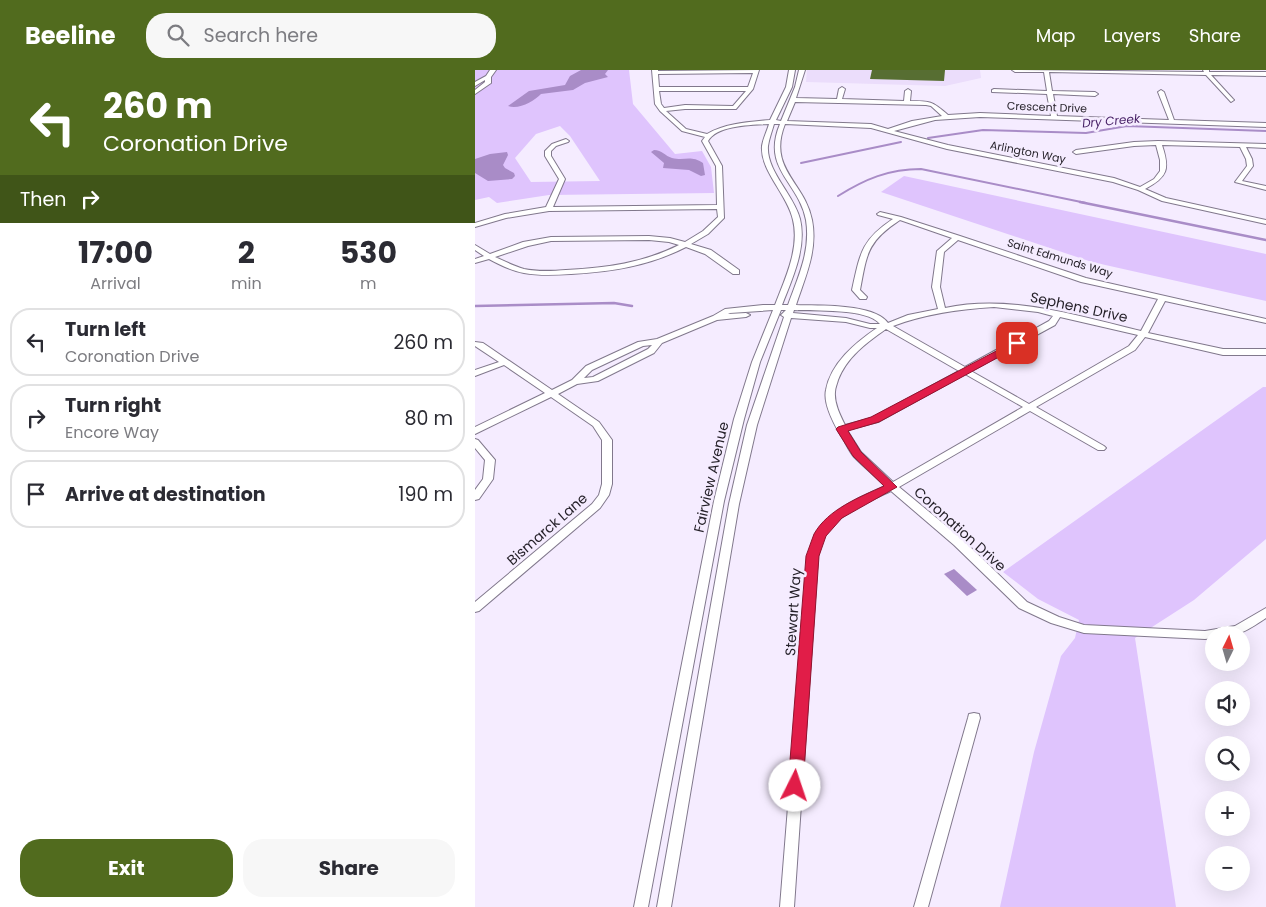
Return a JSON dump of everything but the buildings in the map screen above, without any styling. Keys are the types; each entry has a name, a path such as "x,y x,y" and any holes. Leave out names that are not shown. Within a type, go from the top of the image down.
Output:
{"street":[{"path":"475,84 488,77 493,70"},
{"name":"Fairview Avenue","path":"641,907 719,501 739,420 757,362 792,271 799,236 797,220 791,204 769,166 765,148 772,122 789,87 792,70"},
{"name":"Fairview Avenue","path":"664,907 734,504 752,425 810,253 809,220 804,204 781,166 777,150 777,141 802,70"},
{"path":"1015,70 1266,72"},
{"path":"475,246 489,257 525,271 600,272 659,258 712,227 721,218 719,166 705,141 708,136 684,130 662,110 658,104 656,72 756,71 744,100 734,108 685,107 662,110"},
{"path":"1046,71 1054,117"},
{"path":"1207,71 1211,80 1224,90 1231,100"},
{"path":"475,92 488,83 488,77"},
{"path":"839,101 842,88"},
{"path":"657,90 749,89"},
{"path":"907,103 908,90"},
{"path":"994,91 1095,94"},
{"path":"1161,92 1172,121"},
{"path":"793,100 933,105 946,116"},
{"name":"Crescent Drive","path":"890,130 913,122 946,116 980,115 1266,125"},
{"name":"Arlington Way","path":"708,136 726,127 741,123 772,122 871,126 924,141 1114,180 1164,200 1266,222"},
{"path":"549,209 562,179 548,156 548,151 555,145 566,141"},
{"path":"1140,189 1160,177 1164,170 1165,163 1158,143"},
{"path":"1076,152 1134,144 1158,143 1266,146"},
{"path":"1242,146 1249,159 1250,166 1238,182 1266,188"},
{"path":"989,155 996,148"},
{"path":"475,225 505,216 549,209 720,207"},
{"name":"Saint Edmunds Way","path":"880,214 899,218 958,237 1084,280 1266,320"},
{"path":"863,297 856,290 867,244 883,228 899,218"},
{"path":"943,310 936,295 935,287 941,251 958,237"},
{"path":"475,261 526,244 551,239 649,238 684,244 708,252 736,272"},
{"path":"992,296 994,305"},
{"name":"Stewart Way","path":"787,907 813,556 820,535 837,516 859,502 892,487 1132,348 1143,333 1163,297"},
{"name":"Sephens Drive","path":"886,326 911,317 943,310 994,305 1058,314 1223,352 1266,352"},
{"path":"475,431 575,382 599,377 651,351 659,341 716,318 776,311 846,320 870,326 886,326 1101,448"},
{"path":"842,429 875,420 1052,323 1058,314"},
{"name":"Coronation Drive","path":"886,326 865,340 849,355 837,372 830,391 833,409 842,429 857,454 892,487 958,542 1023,605 1055,620 1084,629 1205,635 1239,630 1266,612"},
{"name":"Bismarck Lane","path":"475,344 480,345 506,362 596,424 607,440 607,484 604,495 597,506 475,608"},
{"path":"475,373 506,362"},
{"path":"475,442 490,460 487,479 475,497"},
{"path":"921,907 974,718"}],"shaded area":[{"path":"475,70 629,70 633,104 675,154 702,151 711,167 714,193 549,195 497,203 489,197 475,200","holes":["560,126 570,136 600,181 531,182 515,158 536,134"]},
{"path":"581,70 608,70 605,74 608,77 585,83 573,90 541,94 521,106 508,106 529,91 565,85 570,76"},
{"path":"807,70 980,70 981,78 945,86 806,82"},
{"path":"654,150 672,158 699,161 703,163 705,175 701,176 689,170 663,168 664,163 651,152"},
{"path":"507,152 508,155 503,165 514,173 515,176 512,179 488,181 475,173 475,159 490,154"},
{"path":"904,176 1266,254 1266,301 1092,262 881,192"},
{"path":"1263,387 1266,387 1266,539 1194,600 1135,638 1176,907 1000,907 1034,752 1061,656 1075,638 1079,620 1038,599 1003,572"},
{"path":"954,569 977,590 967,596 944,574"}],"waterway":[{"name":"Dry Creek","path":"928,138 983,130 1086,133 1127,126 1266,131"},
{"name":"Dry Creek","path":"801,163 901,142"},
{"path":"838,196 878,176 909,169 921,169 1086,203"},
{"path":"1080,202 1266,240"},
{"path":"475,306 614,303 632,306"}],"route":[{"path":"795,786 813,556 820,535 837,516 859,502 892,487 857,454 842,429 875,420 1017,343"}]}
